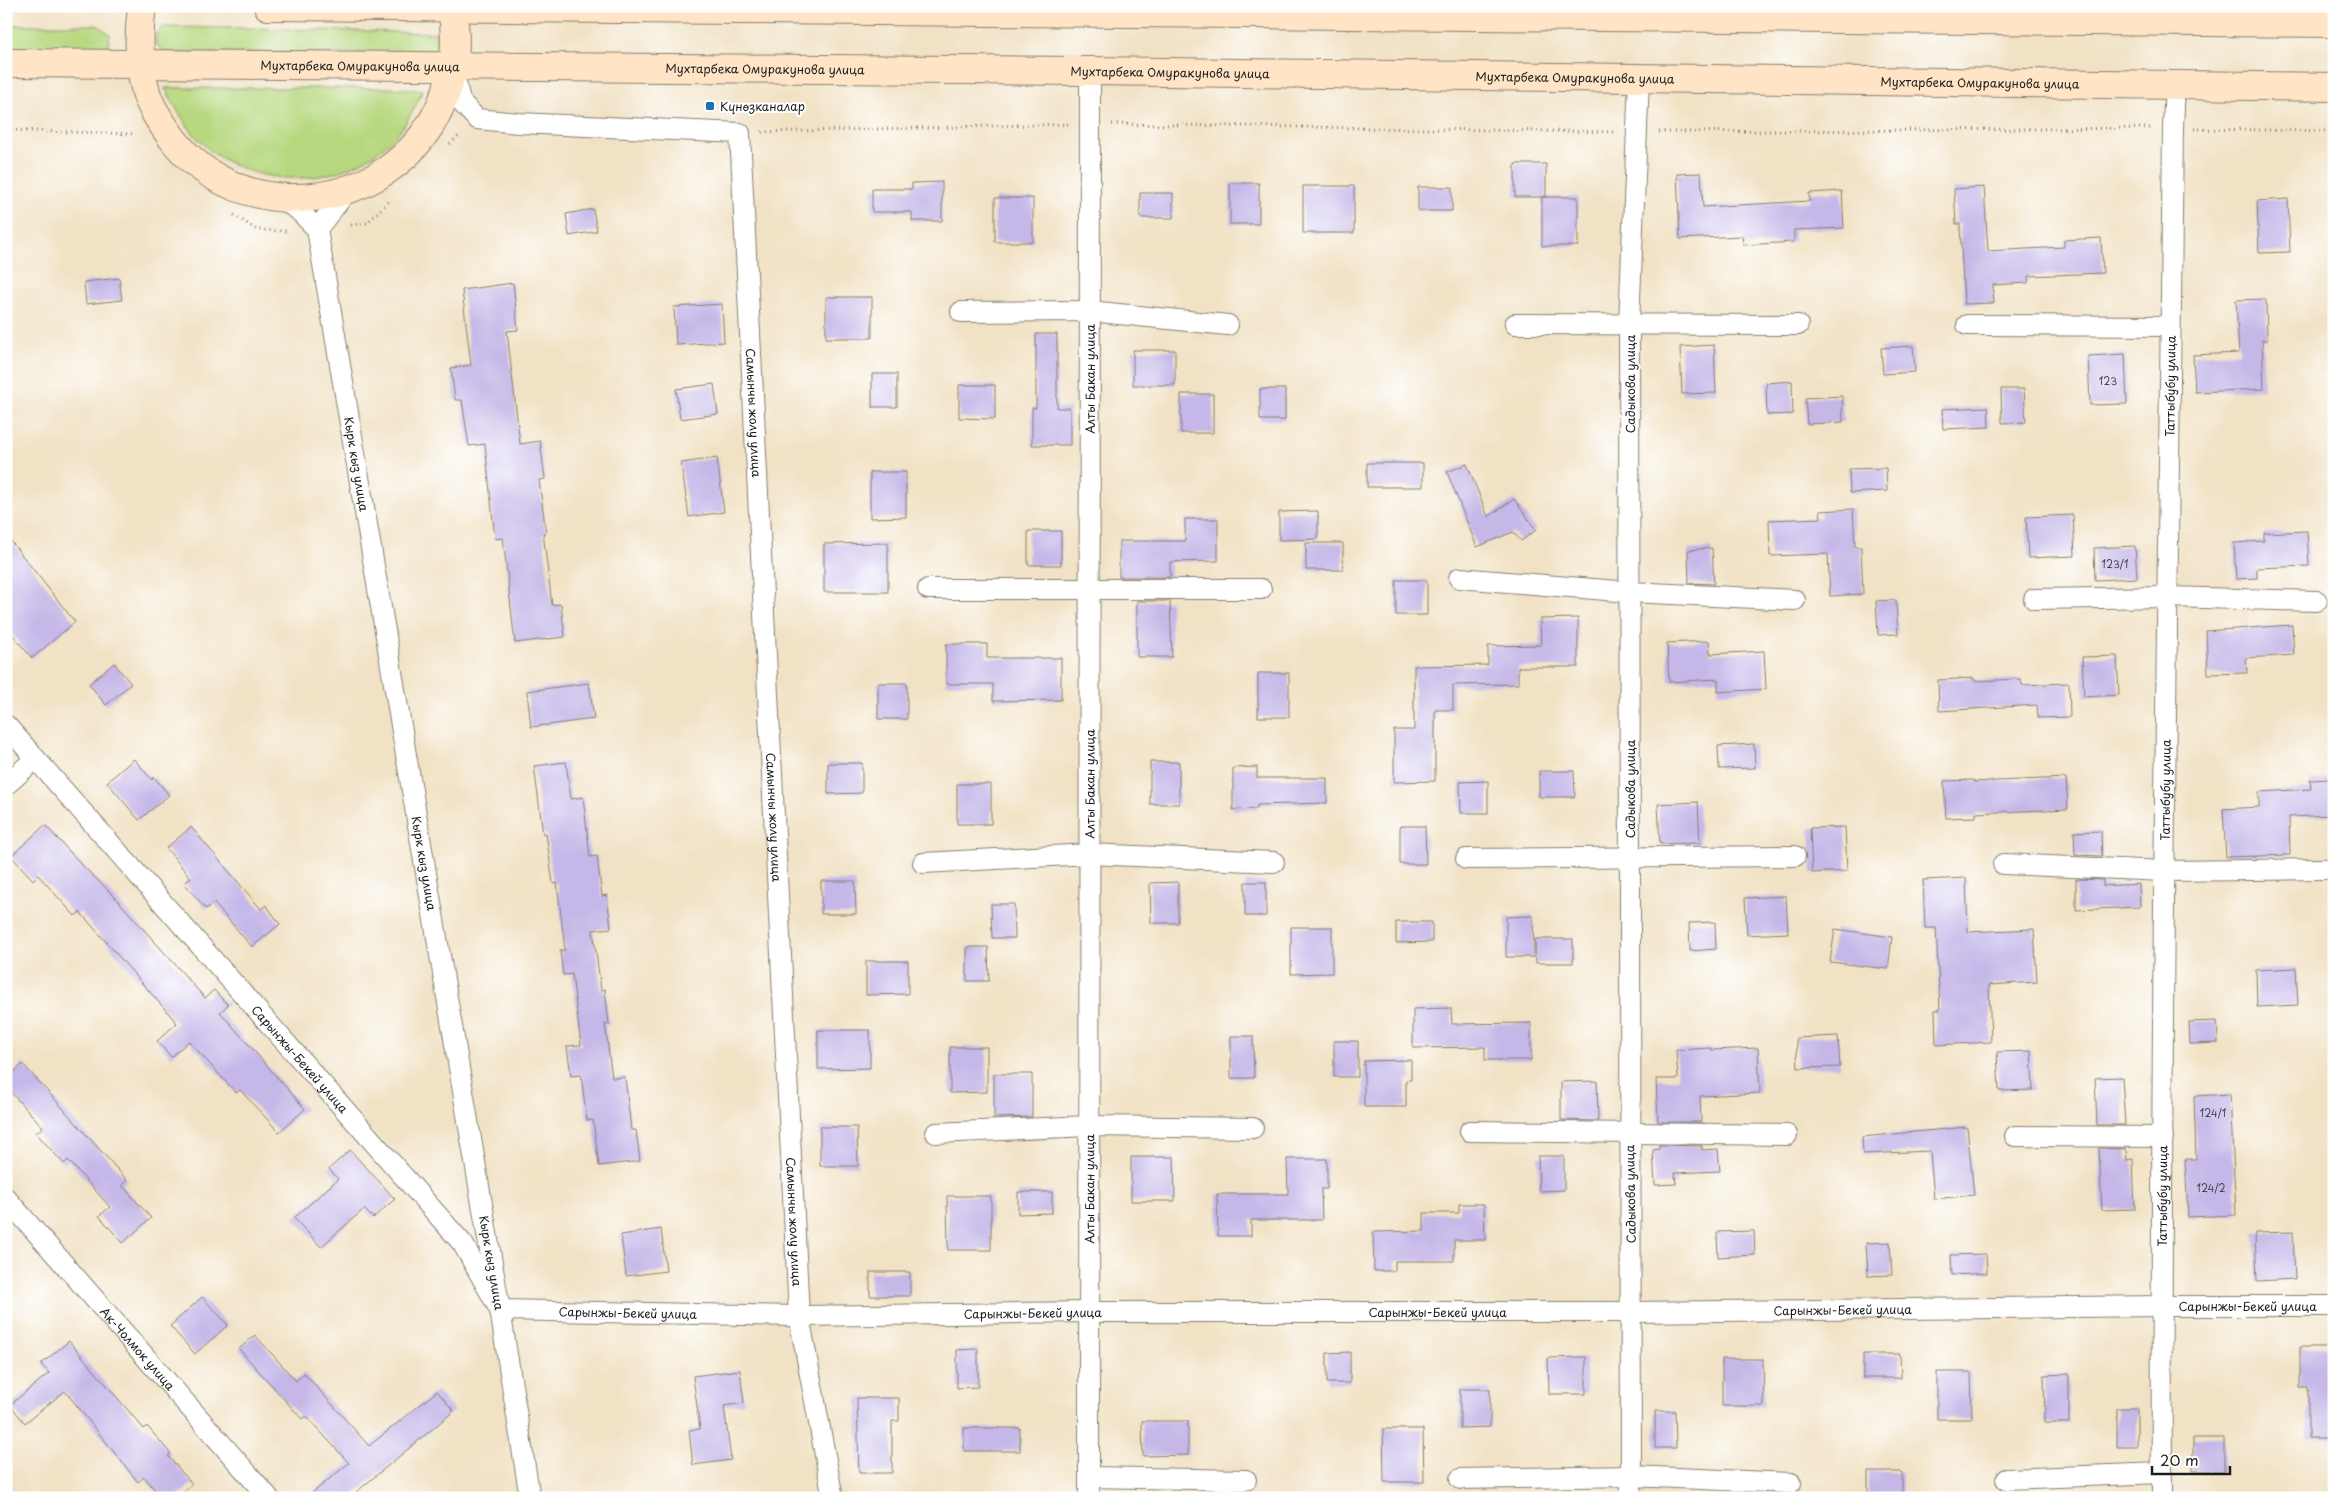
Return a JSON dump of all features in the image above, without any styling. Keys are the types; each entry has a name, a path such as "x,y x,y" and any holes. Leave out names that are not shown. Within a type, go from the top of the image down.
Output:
{"main road":[{"path":"142,6 138,34 140,64 150,101 160,122 179,147 202,168 228,184 258,194 288,199 320,198 347,191 373,180 397,164 417,144 438,112 453,68 455,38 451,7"},
{"path":"268,6 2178,14 2334,23"},
{"name":"Мухтарбека Омуракунова улица","path":"6,63 453,68 1090,71 1639,80 2334,87"}],"street":[{"path":"453,68 460,101 476,119 519,123 740,133"},
{"name":"Алты Бакан улица","path":"1089,1498 1090,71"},
{"name":"Садыкова улица","path":"1631,1498 1629,324 1639,80"},
{"name":"Таттыбубу улица","path":"2162,1498 2170,326 2175,84"},
{"name":"Самынчы жолу улица","path":"740,133 799,1316 833,1498"},
{"path":"277,197 297,209 317,229 347,191"},
{"name":"Кырк кыз улица","path":"317,229 500,1310 530,1498"},
{"path":"961,312 1089,311 1228,325"},
{"path":"1515,324 1798,324"},
{"path":"1967,326 2170,326"},
{"path":"1459,578 1630,592 1795,600"},
{"path":"928,589 1261,590"},
{"path":"2034,599 2168,597 2317,601"},
{"name":"Сарынжы-Бекей улица","path":"6,725 463,1244 500,1310 799,1316 1089,1312 1632,1312 2334,1306"},
{"path":"6,785 35,759"},
{"path":"924,863 1089,854 1274,862"},
{"path":"1466,860 1795,856"},
{"path":"2003,864 2165,871 2325,870"},
{"path":"936,1133 1088,1126 1252,1128"},
{"path":"1470,1131 1787,1135"},
{"path":"2015,1136 2163,1137"},
{"name":"Ак-Чолмок улица","path":"6,1198 268,1498"},
{"path":"2006,1479 2162,1473"},
{"path":"1460,1479 1631,1476 1790,1483"},
{"path":"1089,1477 1246,1480"}],"path":[{"path":"740,133 1089,124 1636,132 2173,128 2334,131"},
{"path":"6,130 138,134"},
{"path":"233,214 257,230 287,231"}],"green space":[{"path":"6,25 97,25 110,34 108,49 101,51 6,51"},
{"path":"162,27 437,33 436,53 167,53 159,48 156,42 157,35"},
{"path":"165,88 391,88 423,90 403,127 385,146 363,161 339,171 314,177 288,178 263,175 238,167 215,154 192,132"}],"building":[{"path":"1515,164 1546,164 1546,197 1515,197"},
{"path":"1701,173 1703,207 1810,201 1809,193 1842,191 1844,228 1794,230 1794,242 1743,245 1742,236 1680,239 1677,174"},
{"path":"942,182 942,221 912,221 912,212 872,212 872,189 912,189 912,183"},
{"path":"1230,183 1259,183 1259,224 1230,224"},
{"path":"1303,186 1354,186 1354,233 1303,233"},
{"path":"1418,187 1452,187 1452,211 1418,211"},
{"path":"1984,187 1988,251 2064,247 2064,240 2101,238 2103,273 2028,276 2028,283 1993,285 1994,303 1964,304 1960,224 1956,224 1954,189"},
{"path":"1140,193 1173,193 1173,218 1140,218"},
{"path":"1542,197 1578,197 1578,246 1542,246"},
{"path":"995,198 1033,198 1033,242 995,242"},
{"path":"2288,199 2290,252 2259,253 2257,201"},
{"path":"593,209 597,231 569,236 566,214"},
{"path":"119,278 122,300 86,304 84,282"},
{"path":"513,283 518,330 507,331 520,444 540,441 545,479 539,480 546,533 543,533 552,605 561,604 565,637 515,643 503,538 495,539 485,444 469,446 462,400 455,400 451,368 471,365 462,290"},
{"path":"826,297 872,297 872,338 826,338"},
{"path":"2266,299 2267,340 2262,340 2264,389 2195,392 2193,355 2239,353 2236,300"},
{"path":"722,304 724,342 676,345 674,307"},
{"path":"1036,334 1057,334 1057,408 1070,408 1070,445 1032,445 1032,408 1036,408"},
{"path":"1714,345 1716,393 1682,394 1680,347"},
{"path":"1913,346 1915,372 1883,374 1881,348"},
{"path":"1133,350 1175,350 1175,385 1133,385"},
{"path":"2125,354 2127,404 2090,405 2088,356"},
{"path":"872,374 897,374 897,407 872,407"},
{"path":"1792,381 1793,414 1767,415 1766,383"},
{"path":"714,384 718,414 680,419 676,389"},
{"path":"959,385 995,385 995,419 959,418"},
{"path":"1260,389 1285,389 1285,420 1260,420"},
{"path":"2001,389 2024,389 2026,422 2002,423"},
{"path":"1181,394 1213,394 1213,433 1181,433"},
{"path":"1842,396 1843,422 1807,424 1805,398"},
{"path":"1988,407 1989,427 1943,429 1942,409"},
{"path":"717,458 724,512 689,517 681,463"},
{"path":"1367,463 1423,463 1423,487 1367,487"},
{"path":"1467,464 1488,517 1514,499 1536,530 1521,541 1513,532 1477,547 1447,472"},
{"path":"1886,468 1887,491 1850,493 1849,469"},
{"path":"870,472 906,472 906,517 870,518"},
{"path":"1853,509 1855,547 1861,547 1863,594 1830,596 1828,554 1770,556 1769,520 1821,518 1820,511"},
{"path":"1318,511 1318,539 1279,540 1279,512"},
{"path":"2073,515 2075,556 2028,558 2026,517"},
{"path":"1185,519 1218,519 1218,561 1170,562 1170,577 1119,577 1119,541 1185,541"},
{"path":"1028,531 1061,531 1061,565 1028,565"},
{"path":"2307,531 2309,566 2257,568 2257,578 2236,579 2234,543 2264,541 2264,533"},
{"path":"6,535 75,622 32,658 6,627"},
{"path":"888,543 888,592 824,592 824,544"},
{"path":"1306,543 1343,543 1343,570 1306,570"},
{"path":"2135,546 2137,578 2095,580 2094,548"},
{"path":"1712,548 1714,584 1689,583 1688,550"},
{"path":"1396,580 1427,580 1427,615 1396,615"},
{"path":"1896,600 1898,634 1878,635 1876,601"},
{"path":"1137,601 1170,601 1172,657 1137,657"},
{"path":"1578,618 1578,667 1518,667 1518,684 1453,685 1453,710 1435,710 1435,781 1394,782 1394,730 1414,730 1414,666 1488,665 1488,646 1541,645 1540,619"},
{"path":"2292,625 2294,655 2246,658 2247,673 2208,674 2206,631"},
{"path":"1709,641 1710,654 1764,651 1766,689 1718,692 1718,679 1669,682 1667,643"},
{"path":"946,644 987,644 987,658 1061,658 1061,700 993,701 993,684 946,684"},
{"path":"2117,656 2119,695 2084,697 2082,657"},
{"path":"114,663 131,684 106,705 89,684"},
{"path":"1258,673 1289,673 1289,717 1258,717"},
{"path":"1974,678 1974,681 2021,679 2022,685 2069,683 2070,717 2038,718 2037,705 1939,711 1938,680"},
{"path":"589,683 594,719 531,727 527,691"},
{"path":"878,683 907,683 907,719 878,719"},
{"path":"1754,744 1755,768 1719,769 1718,746"},
{"path":"134,759 152,780 154,777 169,795 139,820 107,782"},
{"path":"566,762 571,799 583,797 590,857 597,856 602,896 607,895 611,928 593,930 601,990 605,989 609,1024 605,1024 612,1078 625,1077 631,1130 636,1130 640,1161 599,1166 593,1120 587,1120 581,1075 571,1076 567,1046 581,1045 572,974 563,975 560,950 565,950 557,883 553,884 546,833 543,834 534,766"},
{"path":"1150,762 1179,762 1179,804 1150,804"},
{"path":"828,763 862,763 862,793 828,794"},
{"path":"1257,767 1257,778 1327,778 1327,803 1257,805 1257,809 1233,810 1233,768"},
{"path":"1539,771 1574,771 1575,797 1539,797"},
{"path":"2066,778 2068,809 1976,813 1976,817 1946,818 1944,781 1974,780 1974,782"},
{"path":"2330,779 2332,815 2289,817 2290,855 2226,857 2223,809 2259,807 2259,792 2311,789 2310,780"},
{"path":"1488,781 1488,813 1461,813 1460,782"},
{"path":"957,784 991,784 991,824 957,824"},
{"path":"1698,802 1700,843 1660,844 1658,804"},
{"path":"45,825 112,894 205,998 214,990 228,1005 220,1012 305,1109 279,1132 240,1090 236,1093 189,1041 171,1057 157,1041 177,1023 80,912 75,916 38,875 33,880 11,856"},
{"path":"1400,826 1425,826 1426,864 1400,864"},
{"path":"191,827 261,909 266,905 280,924 252,947 214,903 206,909 184,883 191,878 166,848"},
{"path":"1845,827 1847,871 1812,873 1810,828"},
{"path":"2101,831 2102,856 2075,855 2074,832"},
{"path":"1966,878 1968,932 2034,929 2037,982 1989,985 1991,1042 1936,1045 1935,1010 1940,1010 1936,928 1925,928 1923,880"},
{"path":"2076,879 2103,880 2103,886 2139,884 2140,907 2076,910"},
{"path":"821,881 855,881 856,914 821,914"},
{"path":"1178,882 1178,923 1151,923 1150,883"},
{"path":"1245,882 1266,882 1266,916 1245,916"},
{"path":"1786,896 1788,933 1747,935 1745,898"},
{"path":"991,904 1014,904 1015,938 992,938"},
{"path":"1533,916 1534,957 1506,957 1506,917"},
{"path":"1396,922 1432,922 1432,942 1396,943"},
{"path":"1715,922 1716,949 1690,951 1689,923"},
{"path":"1291,927 1332,927 1332,973 1291,974"},
{"path":"1835,929 1892,937 1888,969 1830,962"},
{"path":"1535,939 1573,939 1573,963 1536,963"},
{"path":"967,947 988,947 989,981 967,981"},
{"path":"866,961 908,961 908,994 866,995"},
{"path":"2296,968 2298,1005 2257,1007 2256,970"},
{"path":"1451,1008 1452,1024 1531,1023 1531,1060 1485,1060 1485,1047 1413,1048 1413,1009"},
{"path":"2217,1021 2218,1043 2190,1044 2189,1022"},
{"path":"818,1030 870,1030 870,1068 818,1069"},
{"path":"1231,1036 1253,1036 1254,1078 1231,1078"},
{"path":"1838,1036 1840,1067 1798,1068 1796,1038"},
{"path":"1334,1041 1358,1041 1358,1077 1334,1077"},
{"path":"950,1047 987,1047 987,1092 950,1093"},
{"path":"1711,1048 1711,1050 1758,1048 1760,1093 1700,1096 1701,1122 1658,1122 1656,1079 1678,1079 1676,1050"},
{"path":"2031,1051 2033,1090 1999,1091 1997,1052"},
{"path":"1411,1060 1411,1080 1406,1080 1406,1107 1364,1107 1364,1061"},
{"path":"23,1064 127,1180 122,1185 151,1218 123,1243 99,1216 110,1207 68,1160 64,1164 36,1133 43,1127 6,1087 6,1079"},
{"path":"994,1074 1032,1074 1032,1117 994,1118"},
{"path":"2122,1077 2125,1125 2097,1125 2095,1078"},
{"path":"1597,1081 1598,1121 1561,1120 1561,1082"},
{"path":"2230,1094 2236,1215 2188,1217 2185,1159 2196,1159 2194,1096"},
{"path":"820,1127 857,1127 858,1166 820,1166"},
{"path":"1967,1127 1974,1195 1934,1199 1930,1151 1863,1154 1862,1137"},
{"path":"1659,1145 1702,1146 1702,1150 1718,1149 1720,1171 1675,1173 1676,1184 1655,1185 1653,1150 1659,1149"},
{"path":"2099,1148 2126,1149 2127,1160 2133,1159 2135,1209 2102,1210"},
{"path":"350,1150 395,1199 373,1218 364,1209 321,1247 294,1218 338,1179 329,1169"},
{"path":"1538,1156 1564,1156 1564,1190 1539,1191"},
{"path":"1131,1157 1174,1157 1175,1201 1131,1201"},
{"path":"1287,1159 1327,1159 1327,1189 1321,1189 1322,1220 1251,1220 1251,1236 1218,1236 1217,1194 1288,1194"},
{"path":"1018,1192 1052,1192 1052,1213 1018,1214"},
{"path":"947,1196 991,1196 991,1250 948,1250"},
{"path":"1459,1204 1484,1204 1485,1240 1454,1240 1454,1261 1395,1261 1395,1271 1374,1271 1373,1232 1424,1231 1424,1213 1459,1213"},
{"path":"661,1229 666,1271 626,1276 621,1235"},
{"path":"1754,1231 1755,1255 1718,1257 1717,1232"},
{"path":"2293,1232 2295,1279 2257,1281 2255,1233"},
{"path":"1890,1242 1892,1275 1868,1276 1866,1243"},
{"path":"1986,1254 1987,1273 1952,1275 1951,1255"},
{"path":"870,1272 910,1272 910,1296 870,1296"},
{"path":"202,1297 228,1325 195,1354 170,1326"},
{"path":"255,1335 296,1381 304,1373 369,1446 437,1391 454,1411 349,1498 306,1498 349,1463 306,1416 302,1419 239,1349"},
{"path":"69,1341 144,1429 147,1426 171,1454 168,1456 192,1484 175,1498 162,1498 144,1477 138,1482 65,1391 25,1423 10,1405 49,1373 41,1364"},
{"path":"2300,1347 2334,1347 2334,1438 2308,1438 2308,1387 2300,1387"},
{"path":"978,1349 978,1387 957,1388 957,1350"},
{"path":"1350,1352 1350,1383 1327,1383 1327,1353"},
{"path":"1863,1354 1900,1354 1901,1378 1863,1378"},
{"path":"1586,1357 1586,1394 1549,1394 1548,1358"},
{"path":"1722,1359 1763,1359 1764,1406 1722,1406"},
{"path":"740,1370 744,1403 724,1406 731,1460 693,1465 689,1430 700,1429 693,1376"},
{"path":"1937,1372 1971,1372 1972,1419 1937,1419"},
{"path":"2069,1374 2069,1423 2045,1423 2044,1375"},
{"path":"1460,1389 1490,1389 1490,1427 1460,1428"},
{"path":"857,1398 899,1398 899,1421 892,1421 892,1473 859,1473"},
{"path":"2117,1408 2137,1408 2137,1447 2117,1447"},
{"path":"1655,1411 1675,1411 1676,1448 1655,1448"},
{"path":"1142,1421 1188,1421 1188,1455 1143,1456"},
{"path":"964,1428 1020,1428 1020,1451 964,1451"},
{"path":"1383,1429 1423,1429 1424,1482 1384,1482"},
{"path":"2193,1438 2224,1438 2224,1471 2193,1471"},
{"path":"1868,1472 1902,1472 1902,1498 1868,1498"}],"place":[{"name":"Күнөзканалар","path":"710,106"}]}
